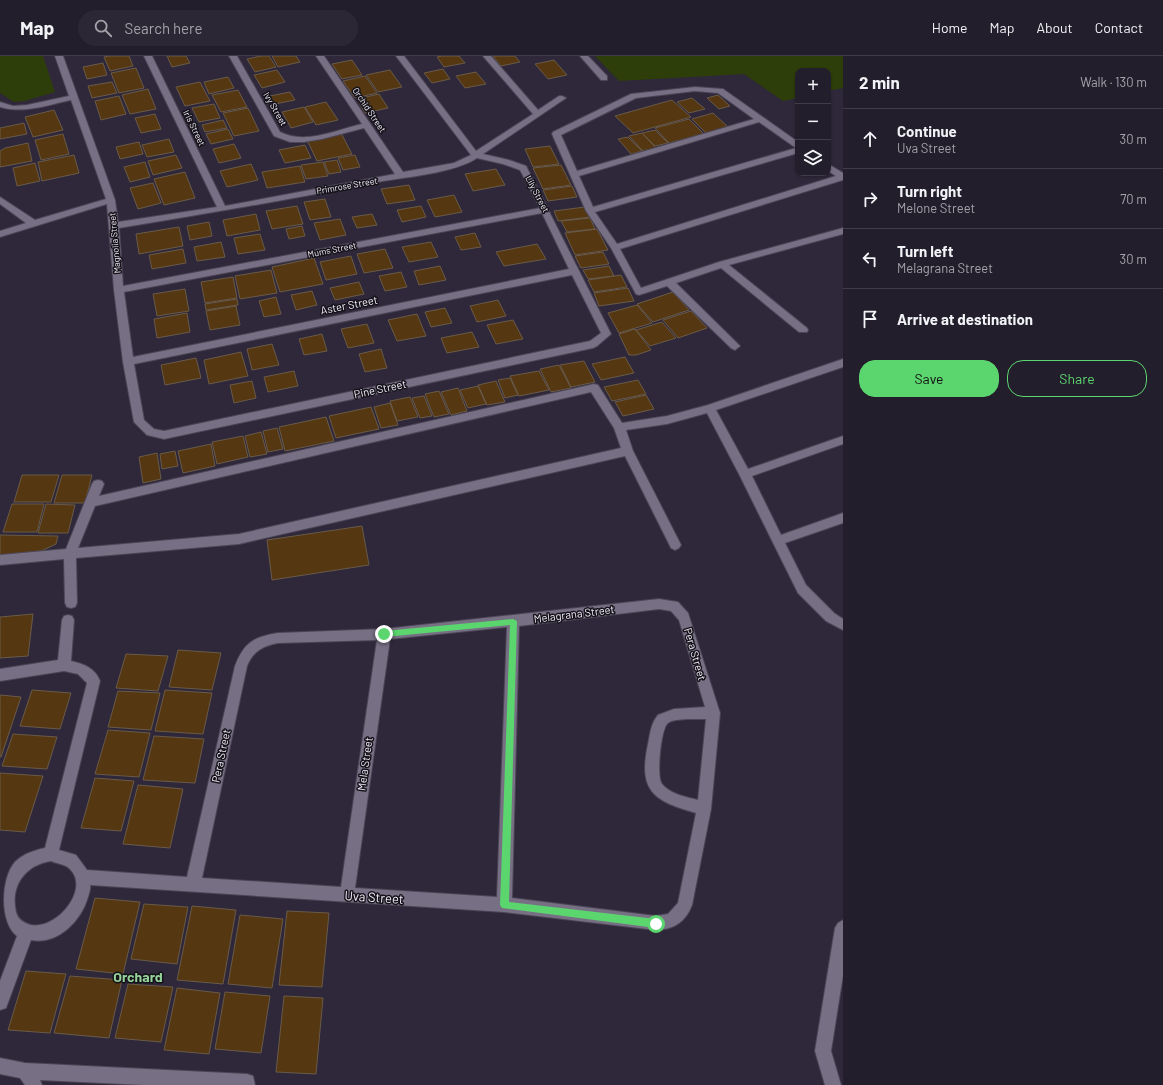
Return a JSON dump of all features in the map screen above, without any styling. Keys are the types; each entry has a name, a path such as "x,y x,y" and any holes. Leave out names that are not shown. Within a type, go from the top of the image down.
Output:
{"street":[{"name":"Magnolia Street","path":"59,56 111,200 119,290 128,362 139,422 152,432"},
{"name":"Iris Street","path":"148,56 222,209"},
{"name":"Ivy Street","path":"233,56 277,134 287,139 295,140 310,138 366,124"},
{"name":"Orchid Street","path":"320,56 401,176"},
{"path":"400,56 475,155"},
{"path":"487,56 537,114"},
{"path":"584,56 604,78"},
{"path":"795,144 720,91 695,89 634,96 556,134 590,211 615,248 638,292 722,264 843,231"},
{"path":"0,104 13,108 26,108 74,97"},
{"name":"Primrose Street","path":"114,226 222,209 456,165 475,155 562,98"},
{"path":"574,175 761,119"},
{"path":"590,211 795,151"},
{"name":"Lily Street","path":"475,155 506,162 523,168 606,334"},
{"path":"831,169 843,177"},
{"path":"615,248 843,177"},
{"path":"0,200 34,224"},
{"path":"0,234 111,200"},
{"name":"Mums Street","path":"119,290 545,210"},
{"path":"722,264 803,330"},
{"name":"Aster Street","path":"128,362 575,271"},
{"path":"669,282 735,346"},
{"name":"Pine Street","path":"152,432 164,435 592,344 606,334"},
{"path":"619,427 667,420 710,408 843,364"},
{"path":"92,502 594,388 619,427 628,451 675,545"},
{"path":"710,408 745,474 802,589 830,617 843,625"},
{"path":"745,474 843,440"},
{"path":"0,560 239,539 628,451"},
{"path":"71,603 70,554 98,484"},
{"path":"778,541 843,518"},
{"name":"Melagrana Street","path":"266,640 384,634 667,604"},
{"name":"Pera Street","path":"667,604 674,606 684,617 713,713"},
{"path":"830,617 843,612"},
{"path":"64,665 68,620"},
{"path":"504,905 513,621"},
{"name":"Mela Street","path":"346,895 384,634"},
{"name":"Pera Street","path":"193,884 241,666 246,653 257,643 266,640"},
{"path":"0,675 64,665 82,669 94,681 51,854"},
{"path":"713,713 704,809 665,795 657,789 652,780 652,769 660,722 672,715 713,713"},
{"name":"Uva Street","path":"82,877 504,905 656,924 674,920 680,914 684,905 704,809"},
{"path":"51,854 62,856 71,860 78,868 82,877 83,889 80,901 74,914 63,924 38,934 26,933 14,927 6,918 2,906 5,878 28,861 39,856 51,854"},
{"path":"833,1085 823,1051 843,931"},
{"path":"0,1002 26,933"},
{"path":"0,1066 25,1071 247,1082 247,1085"},
{"path":"25,1071 34,1085"}],"green space":[{"path":"0,56 43,56 55,92 25,101 14,102 0,93"},
{"path":"595,56 843,56 843,88 831,90 831,68 795,68 795,99 783,101 744,74 619,81"}],"building":[{"path":"129,56 133,66 110,71 104,57"},
{"path":"167,56 186,56 190,63 172,67"},
{"path":"269,56 276,67 255,72 247,59"},
{"path":"272,56 296,56 300,62 278,67"},
{"path":"459,56 465,63 444,67 437,57"},
{"path":"493,56 515,56 520,62 501,66"},
{"path":"352,60 362,75 342,79 332,64"},
{"path":"554,60 567,75 548,79 535,64"},
{"path":"103,63 107,75 87,79 83,67"},
{"path":"136,68 144,88 119,93 111,73"},
{"path":"443,69 450,79 432,83 424,73"},
{"path":"277,70 285,82 262,88 254,75"},
{"path":"390,70 402,87 378,92 366,75"},
{"path":"476,72 486,84 465,88 456,76"},
{"path":"365,76 377,93 355,98 343,81"},
{"path":"228,77 234,88 209,94 204,82"},
{"path":"112,82 117,93 92,98 88,86"},
{"path":"200,82 210,101 185,106 176,87"},
{"path":"148,89 156,109 130,114 122,95"},
{"path":"238,90 247,107 221,112 212,95"},
{"path":"290,92 295,100 275,104 270,96"},
{"path":"379,94 388,108 365,113 357,99"},
{"path":"718,95 730,106 719,109 707,98"},
{"path":"119,96 126,114 101,120 95,101"},
{"path":"692,98 705,109 689,113 677,102"},
{"path":"672,100 691,117 633,133 615,116"},
{"path":"326,102 338,120 316,125 305,107"},
{"path":"214,104 220,118 199,122 192,108"},
{"path":"304,107 313,122 291,128 282,112"},
{"path":"248,108 259,131 234,136 223,113"},
{"path":"54,110 63,130 33,137 25,117"},
{"path":"713,113 728,127 706,133 692,119"},
{"path":"155,114 161,129 141,133 135,118"},
{"path":"689,119 704,134 669,143 655,128"},
{"path":"223,120 227,128 205,132 202,125"},
{"path":"24,123 27,134 0,139 0,128"},
{"path":"228,129 233,139 211,144 206,134"},
{"path":"655,130 668,143 655,146 642,133"},
{"path":"341,133 352,154 317,161 307,140"},
{"path":"642,133 656,148 643,151 629,136"},
{"path":"63,134 69,154 41,160 35,140"},
{"path":"628,137 642,151 631,154 618,139"},
{"path":"169,139 174,152 147,157 142,145"},
{"path":"139,142 143,154 120,159 116,147"},
{"path":"28,143 32,161 0,167 0,151 5,148"},
{"path":"234,144 241,158 219,163 213,149"},
{"path":"305,145 311,158 285,163 279,150"},
{"path":"550,146 559,164 533,167 525,149"},
{"path":"74,155 79,173 42,181 38,162"},
{"path":"176,155 182,168 153,175 148,161"},
{"path":"355,155 360,167 343,170 338,158"},
{"path":"337,160 341,172 329,174 324,162"},
{"path":"145,162 150,177 130,182 124,167"},
{"path":"323,162 328,176 306,179 301,165"},
{"path":"35,163 40,181 17,186 13,168"},
{"path":"251,164 258,180 227,187 220,171"},
{"path":"561,165 571,185 543,189 533,168"},
{"path":"300,166 305,182 267,188 262,172"},
{"path":"496,169 505,185 473,191 465,174"},
{"path":"185,172 195,198 164,205 154,179"},
{"path":"153,183 161,203 138,209 130,188"},
{"path":"409,185 415,200 387,204 381,189"},
{"path":"572,186 577,197 548,201 543,190"},
{"path":"454,195 462,212 435,217 427,200"},
{"path":"325,199 331,217 310,220 304,202"},
{"path":"297,206 303,224 272,229 266,211"},
{"path":"421,206 426,217 402,222 397,210"},
{"path":"585,207 590,217 558,221 554,211"},
{"path":"256,214 260,230 227,236 223,220"},
{"path":"372,214 377,225 357,228 352,217"},
{"path":"590,218 595,229 567,232 561,221"},
{"path":"340,219 346,235 320,240 314,223"},
{"path":"209,222 212,236 190,240 187,226"},
{"path":"302,226 305,236 289,239 286,229"},
{"path":"179,227 183,246 139,254 136,234"},
{"path":"597,229 608,250 575,255 565,233"},
{"path":"475,233 481,247 461,250 455,237"},
{"path":"260,234 265,250 238,254 234,238"},
{"path":"221,242 225,257 197,261 194,247"},
{"path":"431,242 438,257 409,262 402,247"},
{"path":"537,244 546,259 504,266 496,252"},
{"path":"183,249 186,263 152,269 149,255"},
{"path":"385,249 393,268 364,273 357,254"},
{"path":"603,252 609,264 581,268 575,256"},
{"path":"351,256 357,274 326,280 320,262"},
{"path":"314,258 323,284 280,292 272,267"},
{"path":"440,266 446,280 419,285 414,271"},
{"path":"609,266 614,276 588,279 583,270"},
{"path":"271,270 277,293 240,299 235,276"},
{"path":"401,272 407,287 385,291 379,276"},
{"path":"621,275 627,287 594,292 588,280"},
{"path":"233,277 237,298 205,303 201,282"},
{"path":"359,282 364,294 335,300 330,288"},
{"path":"628,288 634,301 599,306 594,293"},
{"path":"185,289 189,311 157,316 153,294"},
{"path":"312,291 317,305 296,310 291,295"},
{"path":"673,292 689,310 653,322 637,304"},
{"path":"276,297 281,314 264,317 259,301"},
{"path":"237,299 238,305 206,310 205,304"},
{"path":"498,300 506,316 477,322 470,306"},
{"path":"637,305 652,323 619,333 608,313"},
{"path":"236,306 240,325 210,330 206,311"},
{"path":"445,308 452,323 431,327 425,312"},
{"path":"691,311 707,328 678,338 663,320"},
{"path":"187,313 190,332 157,338 154,319"},
{"path":"417,314 426,336 397,341 388,320"},
{"path":"513,320 523,339 496,344 487,325"},
{"path":"662,322 676,338 650,346 636,330"},
{"path":"367,324 374,343 348,348 341,329"},
{"path":"635,329 651,350 636,355 629,355 619,334"},
{"path":"472,332 479,347 447,353 441,338"},
{"path":"322,334 327,351 304,355 299,339"},
{"path":"272,344 279,365 252,370 247,349"},
{"path":"381,349 387,368 365,372 359,354"},
{"path":"241,352 248,376 209,384 204,360"},
{"path":"625,357 634,373 601,380 592,364"},
{"path":"196,358 201,378 165,385 161,365"},
{"path":"584,361 595,382 571,387 560,365"},
{"path":"559,365 571,388 551,392 540,369"},
{"path":"294,371 298,386 268,392 264,377"},
{"path":"539,371 549,390 519,396 510,376"},
{"path":"510,378 518,395 505,398 498,380"},
{"path":"638,380 646,394 612,401 604,387"},
{"path":"252,381 256,398 234,403 230,385"},
{"path":"496,381 505,402 487,405 478,385"},
{"path":"478,386 486,404 468,408 460,390"},
{"path":"458,388 467,411 451,415 441,392"},
{"path":"439,391 449,414 434,417 425,394"},
{"path":"646,395 654,409 623,416 615,402"},
{"path":"424,396 432,416 420,418 412,398"},
{"path":"410,397 418,417 397,421 390,401"},
{"path":"390,403 398,425 381,428 374,407"},
{"path":"371,407 379,429 336,438 329,416"},
{"path":"326,417 334,441 285,451 279,427"},
{"path":"277,428 283,449 268,452 263,431"},
{"path":"261,432 267,454 250,457 245,436"},
{"path":"243,436 248,457 217,464 212,442"},
{"path":"211,444 215,466 183,473 178,451"},
{"path":"175,451 178,466 162,469 160,454"},
{"path":"157,453 161,479 143,483 139,457"},
{"path":"22,475 59,475 51,502 14,502"},
{"path":"62,475 92,475 85,503 54,503"},
{"path":"12,504 44,504 37,532 3,532"},
{"path":"46,504 75,505 68,533 38,533"},
{"path":"362,526 369,565 272,580 267,540"},
{"path":"0,535 58,536 56,544 41,551 0,555"},
{"path":"33,614 28,656 0,658 0,617"},
{"path":"178,650 221,653 212,690 169,687"},
{"path":"126,654 168,656 158,691 116,688"},
{"path":"32,690 71,693 60,729 20,726"},
{"path":"165,690 212,693 203,734 155,731"},
{"path":"118,691 160,693 151,730 108,727"},
{"path":"0,695 21,697 1,757 0,757"},
{"path":"108,730 150,733 139,777 95,774"},
{"path":"13,734 57,737 47,769 2,766"},
{"path":"154,736 204,739 195,783 143,780"},
{"path":"0,773 43,776 25,832 0,830"},
{"path":"95,778 134,781 121,831 81,828"},
{"path":"138,785 183,789 170,848 123,844"},
{"path":"95,898 140,902 123,974 76,969"},
{"path":"144,904 188,907 177,964 131,959"},
{"path":"192,906 236,910 223,984 177,980"},
{"path":"287,911 329,913 322,987 279,985"},
{"path":"240,915 283,919 272,988 228,984"},
{"path":"26,971 66,974 50,1033 8,1030"},
{"path":"70,976 122,980 109,1038 54,1033"},
{"path":"128,984 173,987 161,1042 115,1038"},
{"path":"177,988 220,993 209,1054 164,1050"},
{"path":"225,992 270,996 261,1053 215,1049"},
{"path":"284,996 323,998 316,1074 276,1072"}],"district":[{"name":"Orchard","path":"138,977"}],"route":[{"path":"384,634 513,621 504,905 656,924"}]}
